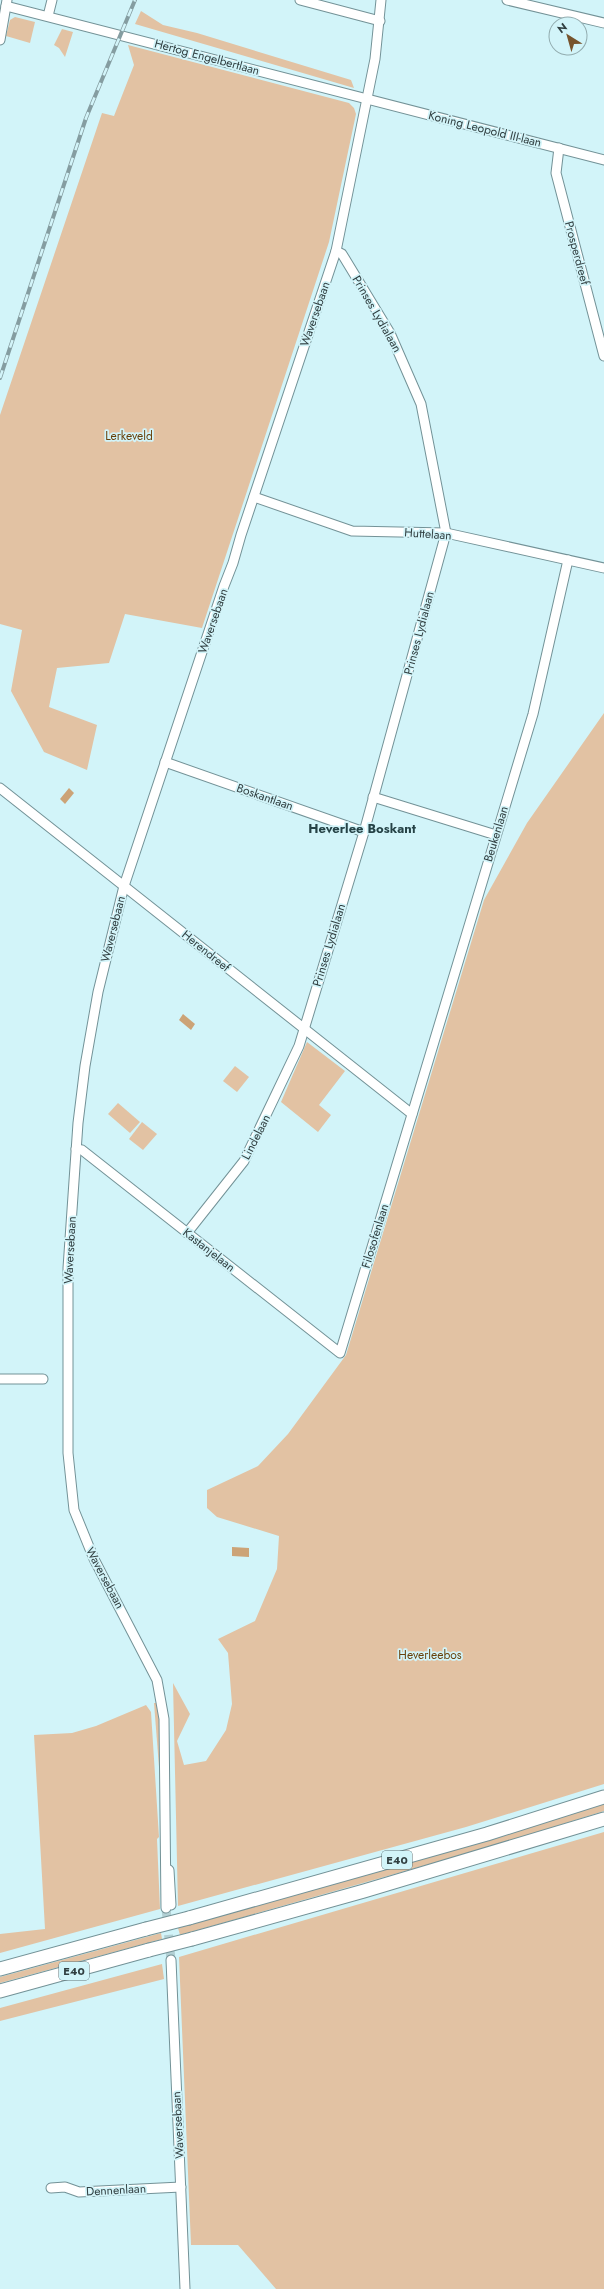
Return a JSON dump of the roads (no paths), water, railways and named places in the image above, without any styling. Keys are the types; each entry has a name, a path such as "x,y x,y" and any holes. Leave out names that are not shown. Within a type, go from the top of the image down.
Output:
{"highway":[{"name":"E40","path":"0,1969 464,1841 604,1797"},
{"name":"E40","path":"0,1991 378,1887 604,1819"}],"street":[{"path":"48,16 52,0"},
{"path":"300,0 380,21"},
{"name":"Waversebaan","path":"169,1907 171,1880 166,1854 164,1719 157,1680 84,1537 73,1503 68,1453 67,1299 76,1149 85,1066 96,1000 124,886 224,586 233,564 234,556 336,251 375,58 381,0"},
{"path":"507,0 604,23"},
{"path":"0,40 7,3"},
{"name":"Hertog Engelbertlaan","path":"7,3 48,16 366,99"},
{"name":"Koning Leopold III-laan","path":"366,99 604,160"},
{"name":"Prosperdreef","path":"559,148 556,173 604,356"},
{"name":"Prinses Lydialaan","path":"304,1029 364,832 446,533 421,404 390,333 342,254 336,251"},
{"name":"Huttelaan","path":"254,497 352,531 446,533 604,568"},
{"name":"Beukenlaan","path":"413,1112 541,683 568,560"},
{"name":"Boskantlaan","path":"165,762 364,832"},
{"name":"Herendreef","path":"0,788 304,1029 413,1112"},
{"path":"374,797 496,835"},
{"name":"Lindelaan","path":"187,1233 244,1161 291,1064 304,1029"},
{"name":"Filosofenlaan","path":"340,1353 413,1112"},
{"name":"Kastanjelaan","path":"76,1149 82,1150 340,1353"},
{"path":"0,1379 43,1379"},
{"name":"Waversebaan","path":"170,1960 185,2289"},
{"name":"Dennenlaan","path":"51,2188 65,2187 79,2192 181,2187"}],"tunnel":[{"path":"166,1908 171,1960"}],"railway":[{"path":"0,378 86,118 135,0"}],"district":[{"name":"Heverlee Boskant","path":"362,828"}],"park label":[{"name":"Lerkeveld","path":"129,436"},
{"name":"Heverleebos","path":"430,1655"}]}
